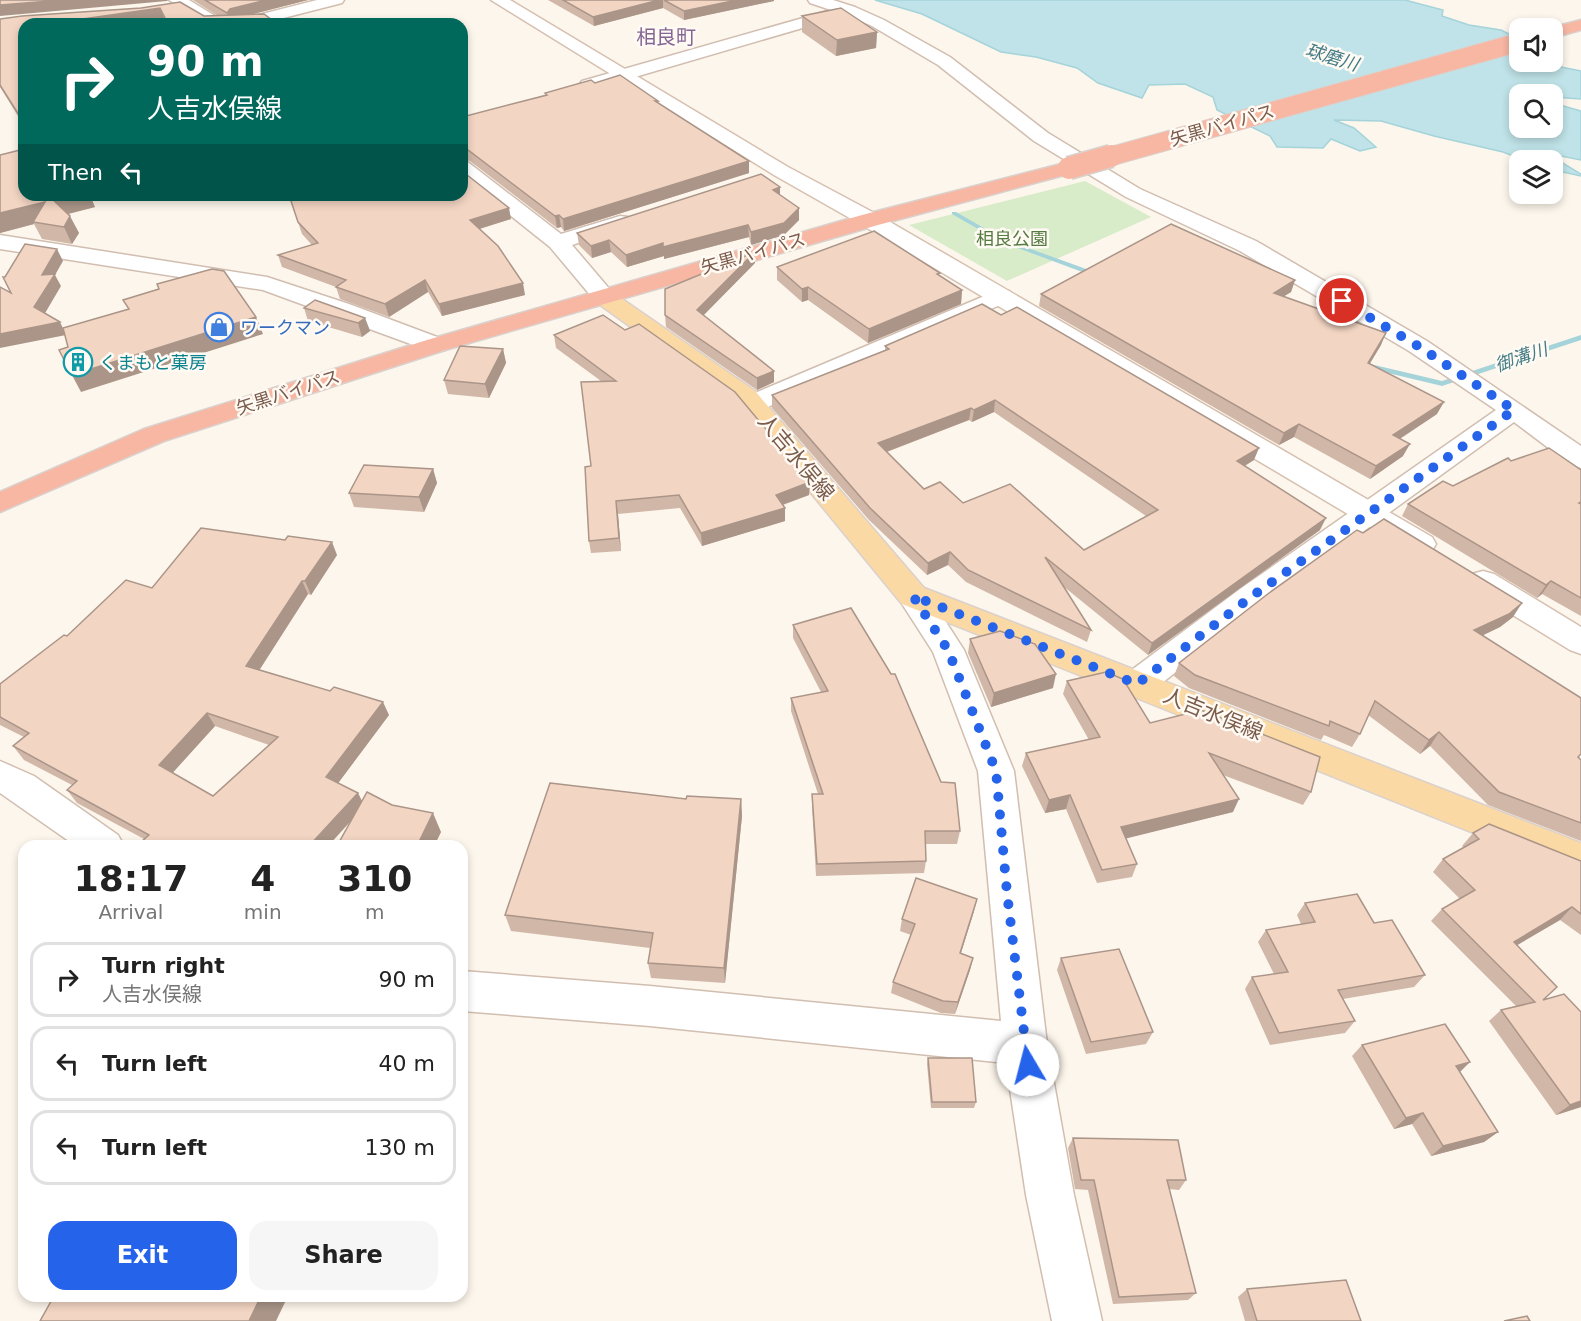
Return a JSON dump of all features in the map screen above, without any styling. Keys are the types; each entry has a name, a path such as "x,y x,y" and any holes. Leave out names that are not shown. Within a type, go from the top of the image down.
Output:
{"highway":[{"name":"矢黒バイパス","path":"0,503 154,435 436,345 870,220 1069,168 1509,45"}],"main road":[{"name":"人吉水俣線","path":"604,297 746,397 913,596 1581,860"}],"street":[{"path":"264,18 336,0"},
{"path":"499,0 624,75 770,175 870,220 1370,513 1581,642"},
{"path":"816,0 849,10 878,23 944,62 1041,137 1133,193 1248,246 1418,346 1514,410 1581,459"},
{"path":"177,4 207,18"},
{"path":"570,90 849,10"},
{"path":"468,172 558,242 604,297"},
{"path":"558,242 636,217"},
{"path":"0,242 267,284 436,345"},
{"path":"752,404 1001,296"},
{"path":"1137,684 1251,597 1514,410"},
{"path":"913,596 948,650 996,771 1025,1044 1050,1195 1077,1321"},
{"path":"0,776 21,786 97,840"},
{"path":"468,991 650,1006 1025,1044"}],"green space":[{"name":"相良公園","path":"1085,181 1151,217 1007,281 909,225"}],"water":[{"name":"球磨川","path":"875,0 1405,0 1443,10 1442,16 1469,25 1501,30 1509,34 1509,72 1563,72 1563,67 1581,71 1581,99 1563,98 1563,84 1509,84 1509,138 1563,138 1563,106 1581,111 1581,160 1563,156 1563,150 1509,150 1509,154 1381,121 1334,120 1354,128 1376,147 1360,151 1331,139 1323,148 1277,147 1270,136 1217,110 1213,97 1185,84 1149,85 1142,98 1098,83 1077,68 1036,57 1001,52 922,14"},
{"path":"1563,163 1581,174 1581,176 1563,172"}],"building":[{"path":"0,0 63,0 0,5"},
{"path":"205,0 266,0 230,9 227,13"},
{"path":"563,0 659,0 593,17"},
{"path":"664,0 737,0 684,11"},
{"path":"180,2 204,16 264,14 269,18 165,18 160,8 89,18 18,18 18,114 0,85 0,19 141,8"},
{"path":"841,8 877,32 837,40 802,16"},
{"path":"620,75 658,101 655,101 749,161 563,219 559,215 555,216 468,150 468,115 547,95 545,93 591,80 595,83"},
{"path":"18,150 18,201 54,201 70,216 64,227 33,222 45,202 0,213 0,155"},
{"path":"761,174 780,187 773,190 799,208 784,223 751,232 748,225 663,247 663,243 626,255 609,240 591,246 577,233"},
{"path":"468,176 509,208 470,220 498,246 523,283 439,304 425,280 385,304 336,287 346,280 278,255 318,243 298,222 291,201 468,201"},
{"path":"1171,224 1295,280 1274,293 1386,333 1368,363 1444,402 1393,435 1410,444 1376,466 1299,424 1284,433 1041,294"},
{"path":"874,231 940,273 937,274 962,290 869,329 808,287 802,289 777,267"},
{"path":"25,244 57,249 42,275 55,274 34,307 60,322 0,334 0,287 11,293 3,277"},
{"path":"755,252 697,310 774,371 757,378 665,315 665,289"},
{"path":"212,269 224,271 256,317 72,375 59,350 68,347 63,328 129,309 123,300 159,289 157,284"},
{"path":"315,300 365,318 358,323 304,308"},
{"path":"982,304 1001,315 1017,307 1259,448 1237,461 1326,518 1152,643 1045,557 1091,630 968,570 950,552 928,563 870,508 772,395 889,349 885,346","holes":["995,400 1158,510 1084,550 1010,484 963,503 940,482 924,489 878,443 971,408 974,410"]},
{"path":"603,315 625,330 639,324 735,392 810,482 776,495 785,508 701,533 679,495 616,501 619,538 589,541 585,467 591,466 581,382 616,381 554,335"},
{"path":"460,346 503,349 485,384 444,380"},
{"path":"1549,448 1581,470 1581,502 1579,503 1581,504 1581,598 1551,581 1546,585 1408,504 1443,481 1453,486 1508,458 1511,461"},
{"path":"364,465 433,469 419,497 349,493"},
{"path":"1384,519 1522,603 1509,614 1474,630 1581,698 1581,754 1578,757 1581,760 1581,823 1499,792 1439,732 1429,740 1375,701 1360,734 1330,721 1329,726 1195,675 1179,663 1269,593 1357,530 1363,533"},
{"path":"201,528 285,540 288,536 332,542 305,581 302,581 246,666 330,691 334,687 383,702 326,777 358,793 315,840 143,840 149,835 67,790 77,781 13,746 29,733 0,717 0,684 64,635 67,636 126,580 152,588","holes":["207,713 278,737 213,796 159,765"]},
{"path":"851,608 891,674 895,674 941,782 955,783 960,831 925,831 926,861 817,864 812,794 823,794 791,698 828,691 793,625"},
{"path":"1000,631 1035,644 1056,674 994,693 970,639"},
{"path":"1106,672 1123,679 1150,723 1201,710 1320,757 1311,792 1209,753 1239,799 1121,827 1137,864 1102,870 1070,795 1049,800 1026,753 1100,737 1067,681"},
{"path":"550,783 686,799 687,796 741,799 724,968 648,963 653,933 505,915"},
{"path":"367,792 392,805 433,813 420,840 340,840"},
{"path":"1489,824 1581,861 1581,914 1572,907 1514,942 1557,987 1543,1000 1564,994 1581,1012 1581,1101 1570,1105 1501,1010 1535,1002 1442,909 1475,890 1443,859 1479,839 1473,833"},
{"path":"916,878 977,899 960,953 973,958 958,1002 943,1001 893,982 915,924 902,919"},
{"path":"1357,894 1374,923 1392,920 1425,975 1338,990 1355,1021 1279,1033 1252,977 1288,972 1266,930 1315,922 1305,903"},
{"path":"1119,949 1153,1032 1091,1042 1061,958"},
{"path":"1445,1024 1470,1062 1456,1066 1498,1132 1443,1146 1423,1113 1406,1118 1362,1045"},
{"path":"928,1058 972,1058 976,1102 932,1102"},
{"path":"1073,1138 1178,1140 1186,1180 1167,1180 1196,1293 1119,1297 1094,1180 1081,1180"},
{"path":"1346,1280 1361,1321 1257,1321 1247,1289"},
{"path":"51,1302 258,1302 249,1321 40,1321"},
{"path":"1527,1316 1530,1321 1504,1321"}],"waterway":[{"name":"御溝川","path":"954,213 1001,240 1096,274"},
{"name":"御溝川","path":"1366,365 1442,384 1581,337"}],"place":[{"name":"ワークマン","path":"219,327"},
{"name":"くまもと菓房","path":"78,362"}],"district":[{"name":"相良町","path":"666,37"}],"route":[{"path":"1028,1065 1007,893 996,771 948,650 913,596 1137,684 1251,597 1514,410 1418,346 1342,301"}]}
